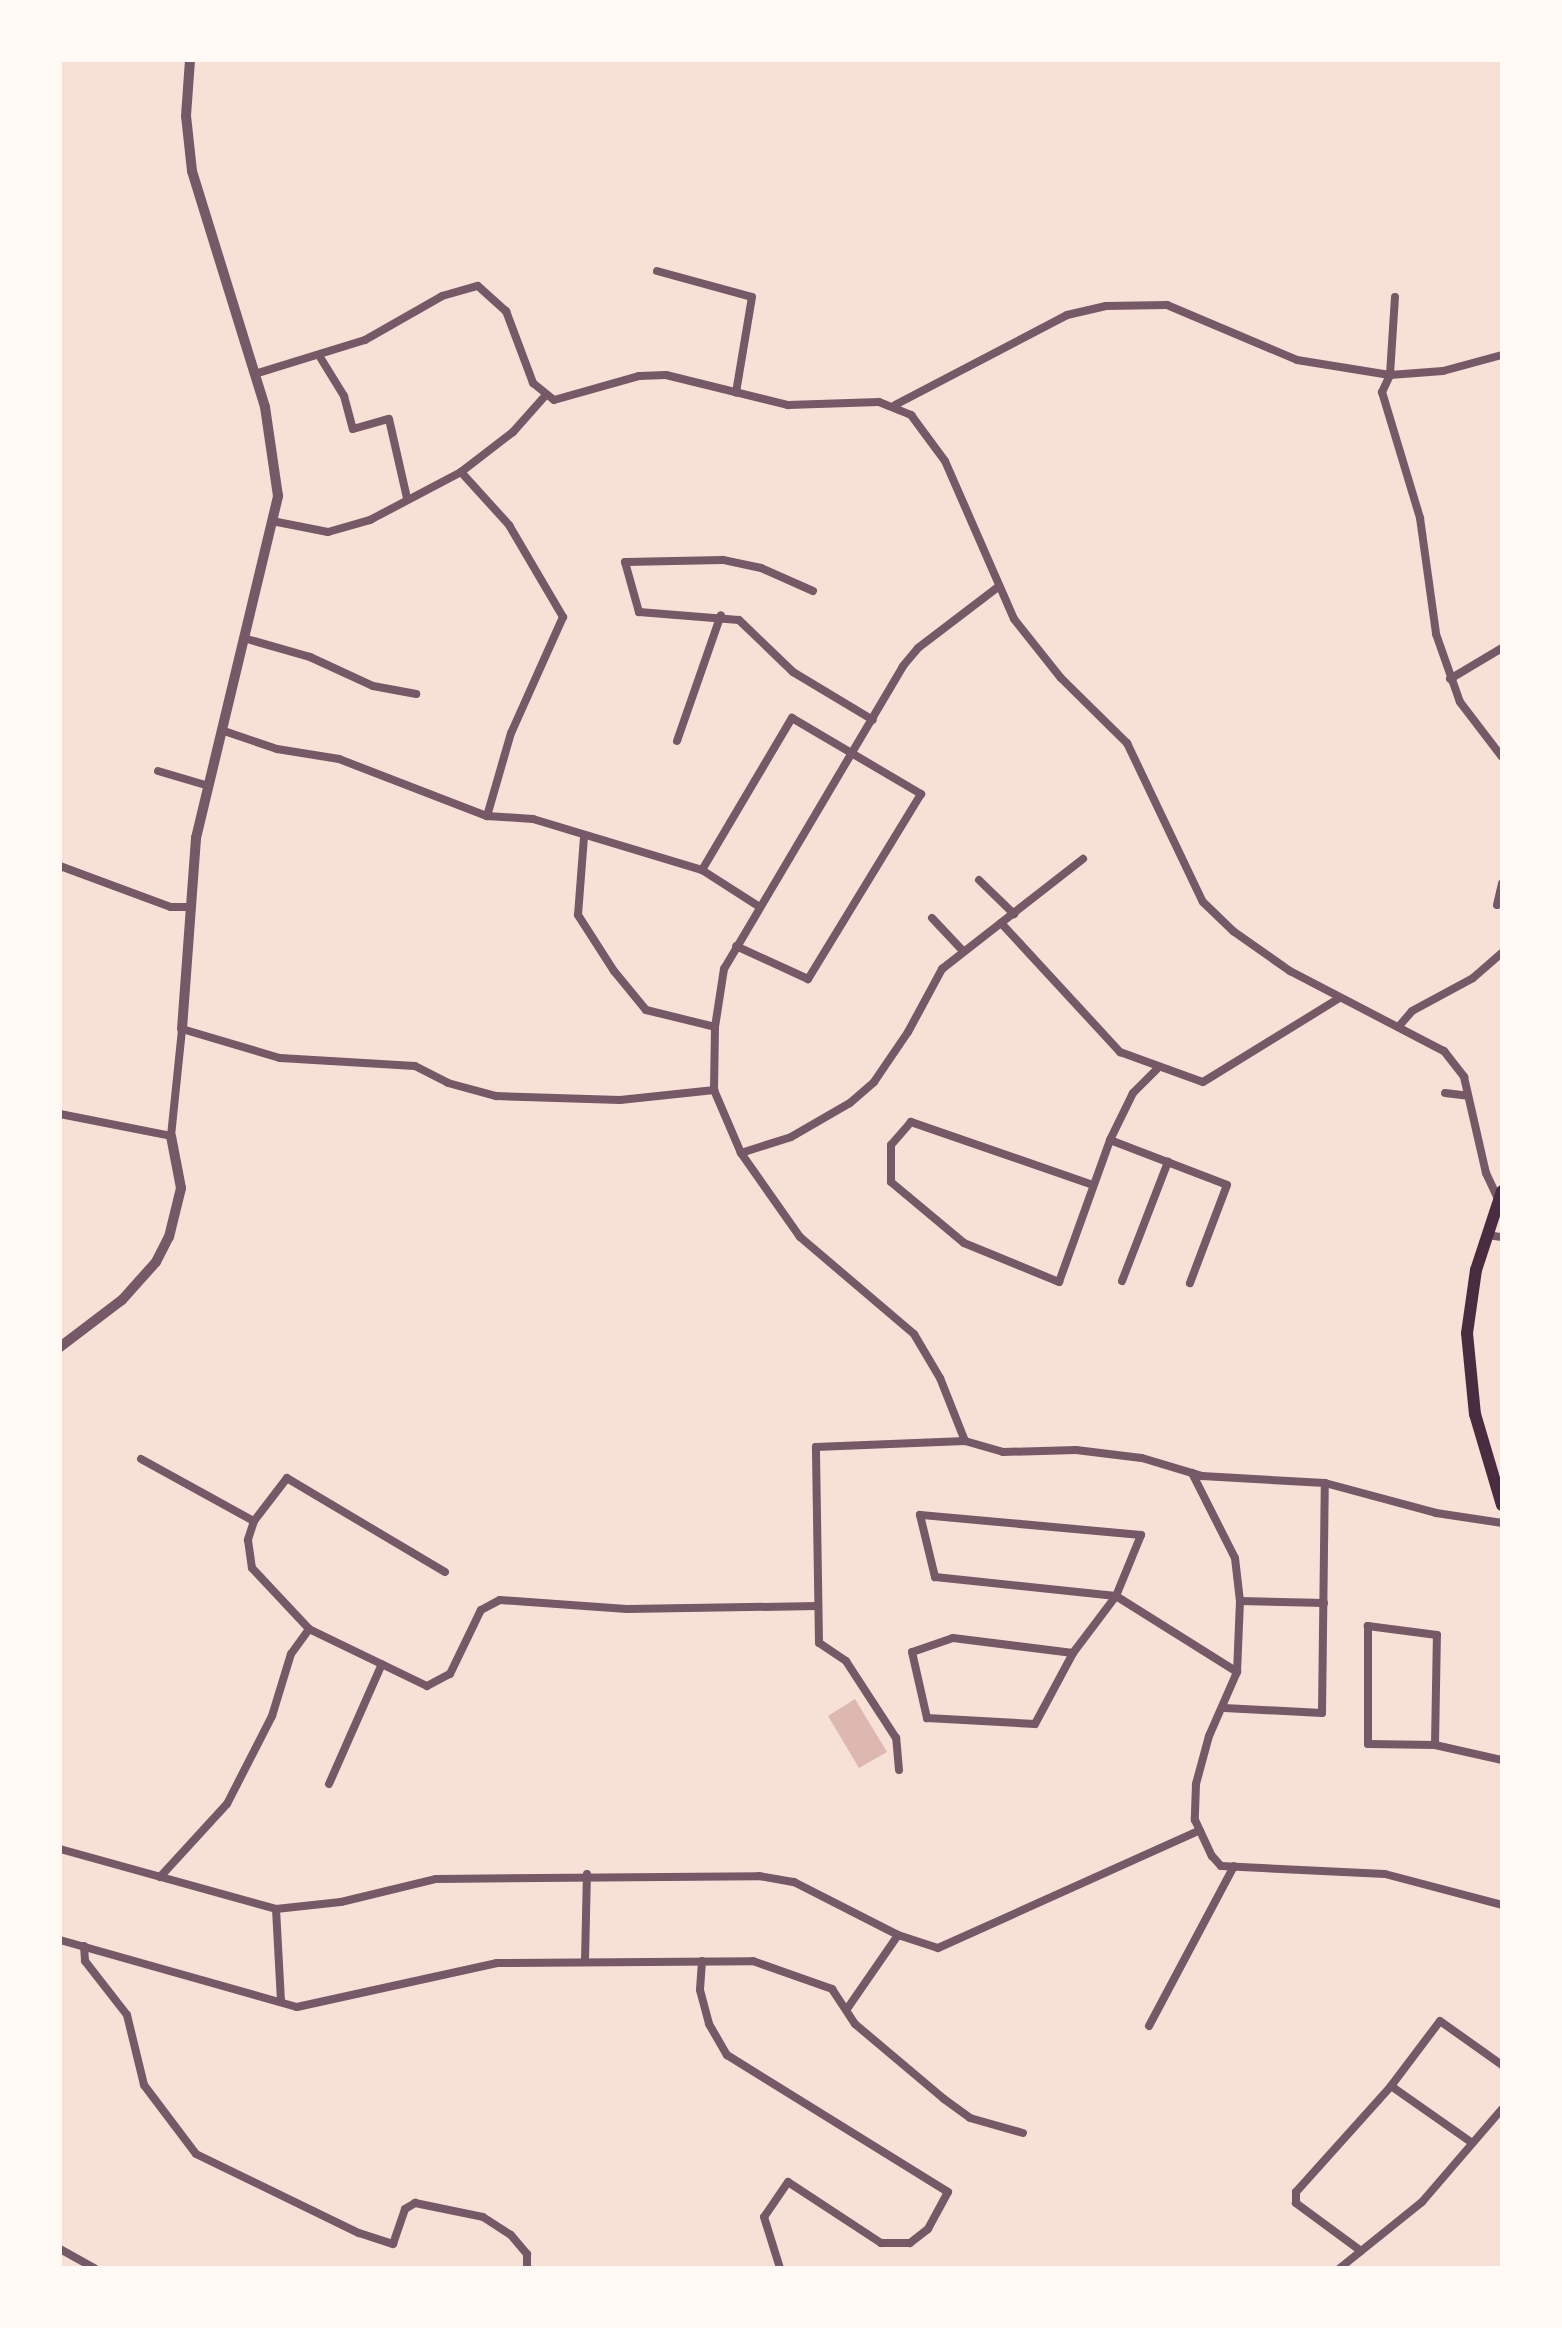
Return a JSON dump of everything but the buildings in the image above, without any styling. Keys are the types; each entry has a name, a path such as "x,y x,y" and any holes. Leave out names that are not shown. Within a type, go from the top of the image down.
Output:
{"main road":[{"path":"1500,1195 1470,1299 1467,1361 1475,1414 1502,1505"}],"street":[{"path":"60,1347 122,1300 156,1262 169,1237 181,1188 171,1136 182,1029 188,907 209,786 247,639 272,521 278,469 255,374 192,171 186,116 190,60"},
{"path":"657,271 752,297 736,393"},
{"path":"255,374 320,357 403,322 442,296 478,286 506,311 533,383 545,396 563,399 653,375 788,405 895,405 1067,315 1106,306 1167,305 1297,360 1390,375 1443,371 1502,355"},
{"path":"1395,297 1390,375 1382,392 1420,518 1436,634 1460,702 1502,757"},
{"path":"320,357 344,396 353,429 389,419 407,498"},
{"path":"272,521 328,532 370,520 461,472 513,432 545,396"},
{"path":"895,405 929,434 945,461 998,587 1026,639 1127,743 1203,902 1233,931 1338,999 1400,1025 1451,1058 1468,1096 1486,1173 1500,1195"},
{"path":"461,472 509,525 563,617 511,733 487,816"},
{"path":"813,591 761,568 723,560 625,562 639,612 721,615 739,620 793,672 873,720"},
{"path":"965,1441 940,1378 914,1334 800,1237 741,1153 714,1090 715,1027 724,969 736,946 918,648 998,587"},
{"path":"677,741 721,615"},
{"path":"247,639 310,657 373,686 416,694"},
{"path":"1450,679 1502,648"},
{"path":"702,870 792,718 921,794 808,979 736,946"},
{"path":"224,731 277,749 339,759 487,816 533,819 584,837 702,870 758,906"},
{"path":"158,771 209,786"},
{"path":"584,837 578,915 614,971 646,1010 715,1027"},
{"path":"741,1153 820,1123 874,1082 942,969 1083,859"},
{"path":"60,866 171,907 188,907"},
{"path":"979,880 1014,914"},
{"path":"1497,905 1502,884"},
{"path":"932,918 963,951"},
{"path":"1001,923 1120,1052 1157,1069 1203,1082 1338,999"},
{"path":"1400,1025 1412,1011 1473,978 1502,953"},
{"path":"182,1029 280,1058 415,1066 448,1083 496,1096 620,1100 714,1090"},
{"path":"1093,1185 911,1122 891,1145 891,1182 964,1243 1059,1282 1110,1140 1133,1093 1157,1069"},
{"path":"1445,1093 1468,1096"},
{"path":"60,1114 171,1136"},
{"path":"1110,1140 1227,1185 1190,1283"},
{"path":"1122,1281 1168,1162"},
{"path":"1487,1235 1502,1237"},
{"path":"899,1770 896,1738 846,1661 819,1643 816,1447 965,1441 1003,1452 1076,1450 1142,1458 1192,1473 1325,1483 1436,1513 1502,1523"},
{"path":"141,1459 254,1521"},
{"path":"1192,1473 1235,1558 1240,1601 1237,1672 1224,1708 1209,1736 1196,1784 1198,1831 1221,1866 1364,1870 1502,1905"},
{"path":"445,1572 287,1478 254,1521 248,1540 252,1568 309,1629 427,1686 450,1674 481,1610 500,1600 627,1609 818,1606"},
{"path":"1224,1708 1322,1713 1325,1483"},
{"path":"1073,1653 953,1638 912,1652 927,1718 1035,1724 1073,1653 1116,1596 1141,1535 920,1515 935,1577 1116,1596 1237,1672"},
{"path":"1240,1601 1324,1603"},
{"path":"1435,1745 1437,1635 1368,1626 1368,1744 1435,1745 1502,1760"},
{"path":"160,1877 227,1804 272,1716 291,1654 309,1629"},
{"path":"329,1784 382,1664"},
{"path":"60,1849 276,1909 341,1902 436,1879 587,1874 759,1876 794,1882 898,1935 938,1948 1198,1831"},
{"path":"1149,2026 1234,1866"},
{"path":"585,1960 587,1874"},
{"path":"276,1909 281,2002"},
{"path":"847,2009 898,1935"},
{"path":"60,1940 297,2007 497,1963 753,1961 832,1989 855,2024 970,2118 1023,2133"},
{"path":"84,1946 85,1961 127,2015 144,2085 196,2154 359,2233 393,2244 405,2209 415,2203 483,2217 511,2235 527,2254 527,2268"},
{"path":"702,1961 703,2001 727,2055 948,2192 928,2229 910,2243 881,2243 788,2182 764,2217 780,2268"},
{"path":"1361,2251 1296,2203 1296,2192 1391,2086 1440,2021 1502,2065"},
{"path":"1391,2086 1471,2142"},
{"path":"1340,2268 1422,2202 1502,2109"},
{"path":"60,2249 94,2268"}],"shaded area":[{"path":"855,1699 887,1752 859,1768 828,1716"}]}
